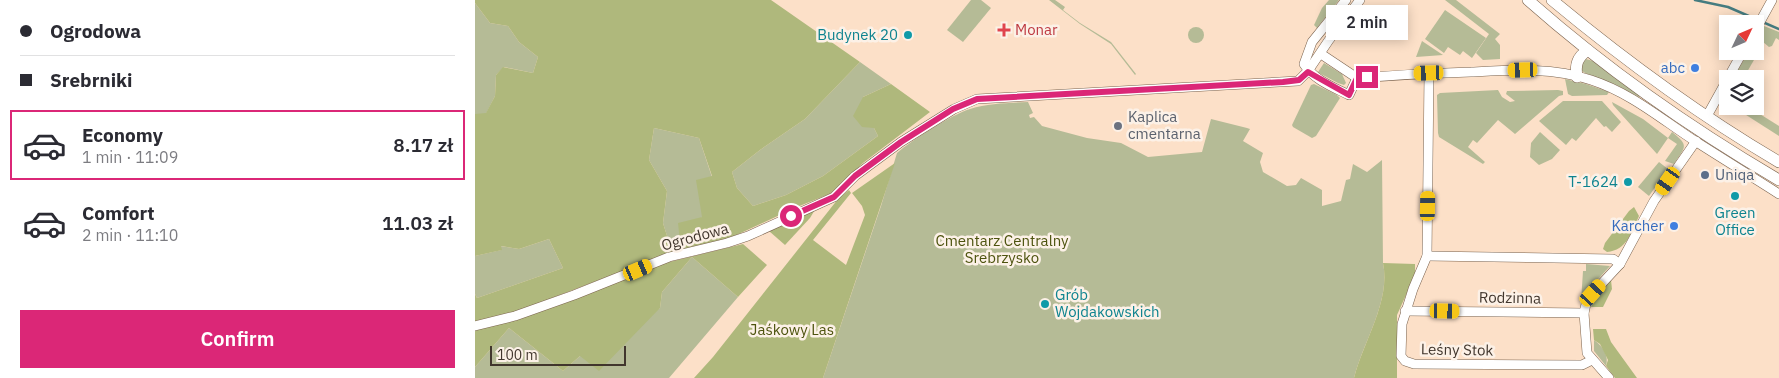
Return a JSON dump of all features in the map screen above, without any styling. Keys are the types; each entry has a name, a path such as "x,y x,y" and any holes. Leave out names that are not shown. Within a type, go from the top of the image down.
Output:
{"main road":[{"path":"1528,0 1587,50 1686,122 1779,180"},
{"path":"1552,0 1624,57 1707,116 1779,162"},
{"path":"1577,77 1576,62 1587,50"}],"street":[{"path":"1346,0 1312,42 1303,64 1308,72 1349,95 1357,78"},
{"path":"1308,72 1329,40 1360,0"},
{"path":"1763,15 1772,0"},
{"path":"1321,54 1357,78 1429,73 1536,70 1577,77 1603,85 1630,97 1779,194"},
{"path":"1707,116 1738,60"},
{"name":"Ogrodowa","path":"475,326 515,316 669,257 739,240 834,197 855,176 901,142 953,109 977,99 1283,82 1299,80 1308,72"},
{"name":"Leśny Stok","path":"1429,73 1427,256 1401,324 1401,356 1405,361 1414,364 1582,366 1592,360"},
{"path":"1609,378 1587,353 1584,313 1586,304 1593,293 1620,264 1654,201 1696,141"},
{"path":"1427,256 1613,259 1620,264"},
{"name":"Rodzinna","path":"1405,311 1584,313"}],"green space":[{"path":"475,0 771,0 860,62 805,119 732,172 737,188 753,206 786,195 823,176 878,136 874,128 862,127 853,116 863,97 891,84 930,112 863,163 832,193 730,238 681,251 678,223 702,217 696,180 712,176 699,138 654,128 649,160 667,191 663,223 672,252 518,311 475,322 475,294 477,298 563,268 549,239 519,249 501,246 502,250 475,256 475,114 486,113 495,96 496,75 503,67 533,73 538,57 519,42 508,26 490,23 475,3"},
{"path":"971,0 981,0 991,8 963,42 947,30"},
{"path":"1049,0 1055,0 1065,7 1063,10 1080,23 1111,42 1136,74 1111,44 1080,24"},
{"path":"1329,0 1339,0 1317,28 1314,25 1322,8"},
{"path":"1445,0 1456,0 1500,34 1495,39 1500,45 1500,59 1483,60 1476,53 1489,34"},
{"path":"475,3 490,23 508,26 519,42 538,57 533,73 504,67 496,75 495,96 486,114 475,114"},
{"path":"1445,10 1486,38 1472,58 1463,51 1460,55 1448,47 1444,53 1425,39"},
{"path":"1764,26 1779,32 1779,40 1776,38 1772,46 1769,47 1764,43"},
{"path":"1196,27 1202,29 1204,35 1202,41 1196,43 1190,41 1188,35 1190,29"},
{"path":"1422,41 1443,55 1416,57"},
{"path":"1586,59 1593,61 1640,96 1582,71 1581,64"},
{"path":"1744,60 1754,60 1748,70 1738,70"},
{"path":"860,62 891,84 863,97 878,136 823,176 786,195 753,206 737,188 732,172 805,119"},
{"path":"1324,63 1342,74 1346,83 1344,85 1318,72"},
{"path":"1565,79 1609,92 1607,95 1572,96 1568,94"},
{"path":"1314,84 1340,98 1316,136 1312,138 1292,125 1311,85"},
{"path":"1498,90 1502,97 1510,102 1515,101 1506,94 1507,91 1558,90 1563,91 1563,95 1559,96 1515,134 1498,120 1477,143 1473,140 1468,147 1485,162 1483,164 1439,137 1437,95 1440,93"},
{"path":"1563,101 1602,101 1621,122 1612,132 1606,126 1604,127 1596,118 1576,141 1572,138 1566,145 1539,121"},
{"name":"Cmentarz Centralny Srebrzysko","path":"1028,102 1033,113 1029,115 1030,118 1034,117 1042,126 1087,138 1121,143 1148,157 1202,152 1211,119 1250,129 1243,141 1263,153 1260,162 1263,172 1287,186 1296,185 1301,178 1322,190 1322,206 1341,201 1346,180 1350,179 1353,164 1367,172 1382,160 1383,292 1380,307 1354,378 823,378 897,153 932,128 962,112 984,106"},
{"path":"1612,102 1643,119 1668,138 1657,154 1613,105"},
{"path":"1746,115 1761,115 1779,126 1779,136"},
{"path":"654,128 699,138 712,177 702,217 681,251 672,252 663,223 667,191 649,160"},
{"path":"1540,132 1560,150 1552,159 1539,165 1530,157 1531,143"},
{"path":"1672,132 1684,147 1674,164 1665,161 1677,144 1668,138"},
{"path":"1659,162 1668,169 1649,196 1638,187"},
{"name":"Jaśkowy Las","path":"895,163 823,378 694,378 713,357 838,199 849,190 851,193 813,240 846,265 865,215 862,206 852,193"},
{"path":"1634,207 1639,216 1631,234 1619,248 1607,252 1603,249 1605,243"},
{"path":"816,208 810,218 785,245 769,231"},
{"path":"549,239 563,268 477,298 475,294 475,256 501,250 500,246 519,249"},
{"path":"743,244 767,265 738,297 692,257 662,292 660,308 599,371 580,356 563,371 509,328 475,367 475,330 661,264"},
{"path":"692,257 738,297 669,378 475,378 475,367 509,328 563,371 580,356 660,308 662,292"},
{"path":"1383,263 1415,264 1415,275 1397,315 1397,378 1354,378 1380,307 1383,292"},
{"path":"1586,264 1610,266 1584,295 1581,302 1583,271 1586,271"},
{"path":"1611,280 1612,289 1603,307 1591,307 1595,297"},
{"path":"1593,329 1606,329 1611,342 1637,378 1615,378 1606,366 1608,360 1600,344 1594,340"},
{"path":"1594,340 1605,352 1606,366 1594,351"}],"waterway":[{"path":"1695,0 1728,7 1779,29"}],"place":[{"name":"Monar","path":"1004,30"},
{"name":"Budynek 20","path":"908,35"},
{"name":"abc","path":"1695,68"},
{"name":"Kaplica cmentarna","path":"1118,126"},
{"name":"Uniqa","path":"1705,175"},
{"name":"T-1624","path":"1628,182"},
{"name":"Green Office","path":"1735,196"},
{"name":"Karcher","path":"1674,226"},
{"name":"Grób Wojdakowskich","path":"1045,304"}],"route":[{"path":"791,216 834,197 855,176 901,142 953,109 977,99 1283,82 1299,80 1308,72 1349,95 1357,78 1367,77"}]}
